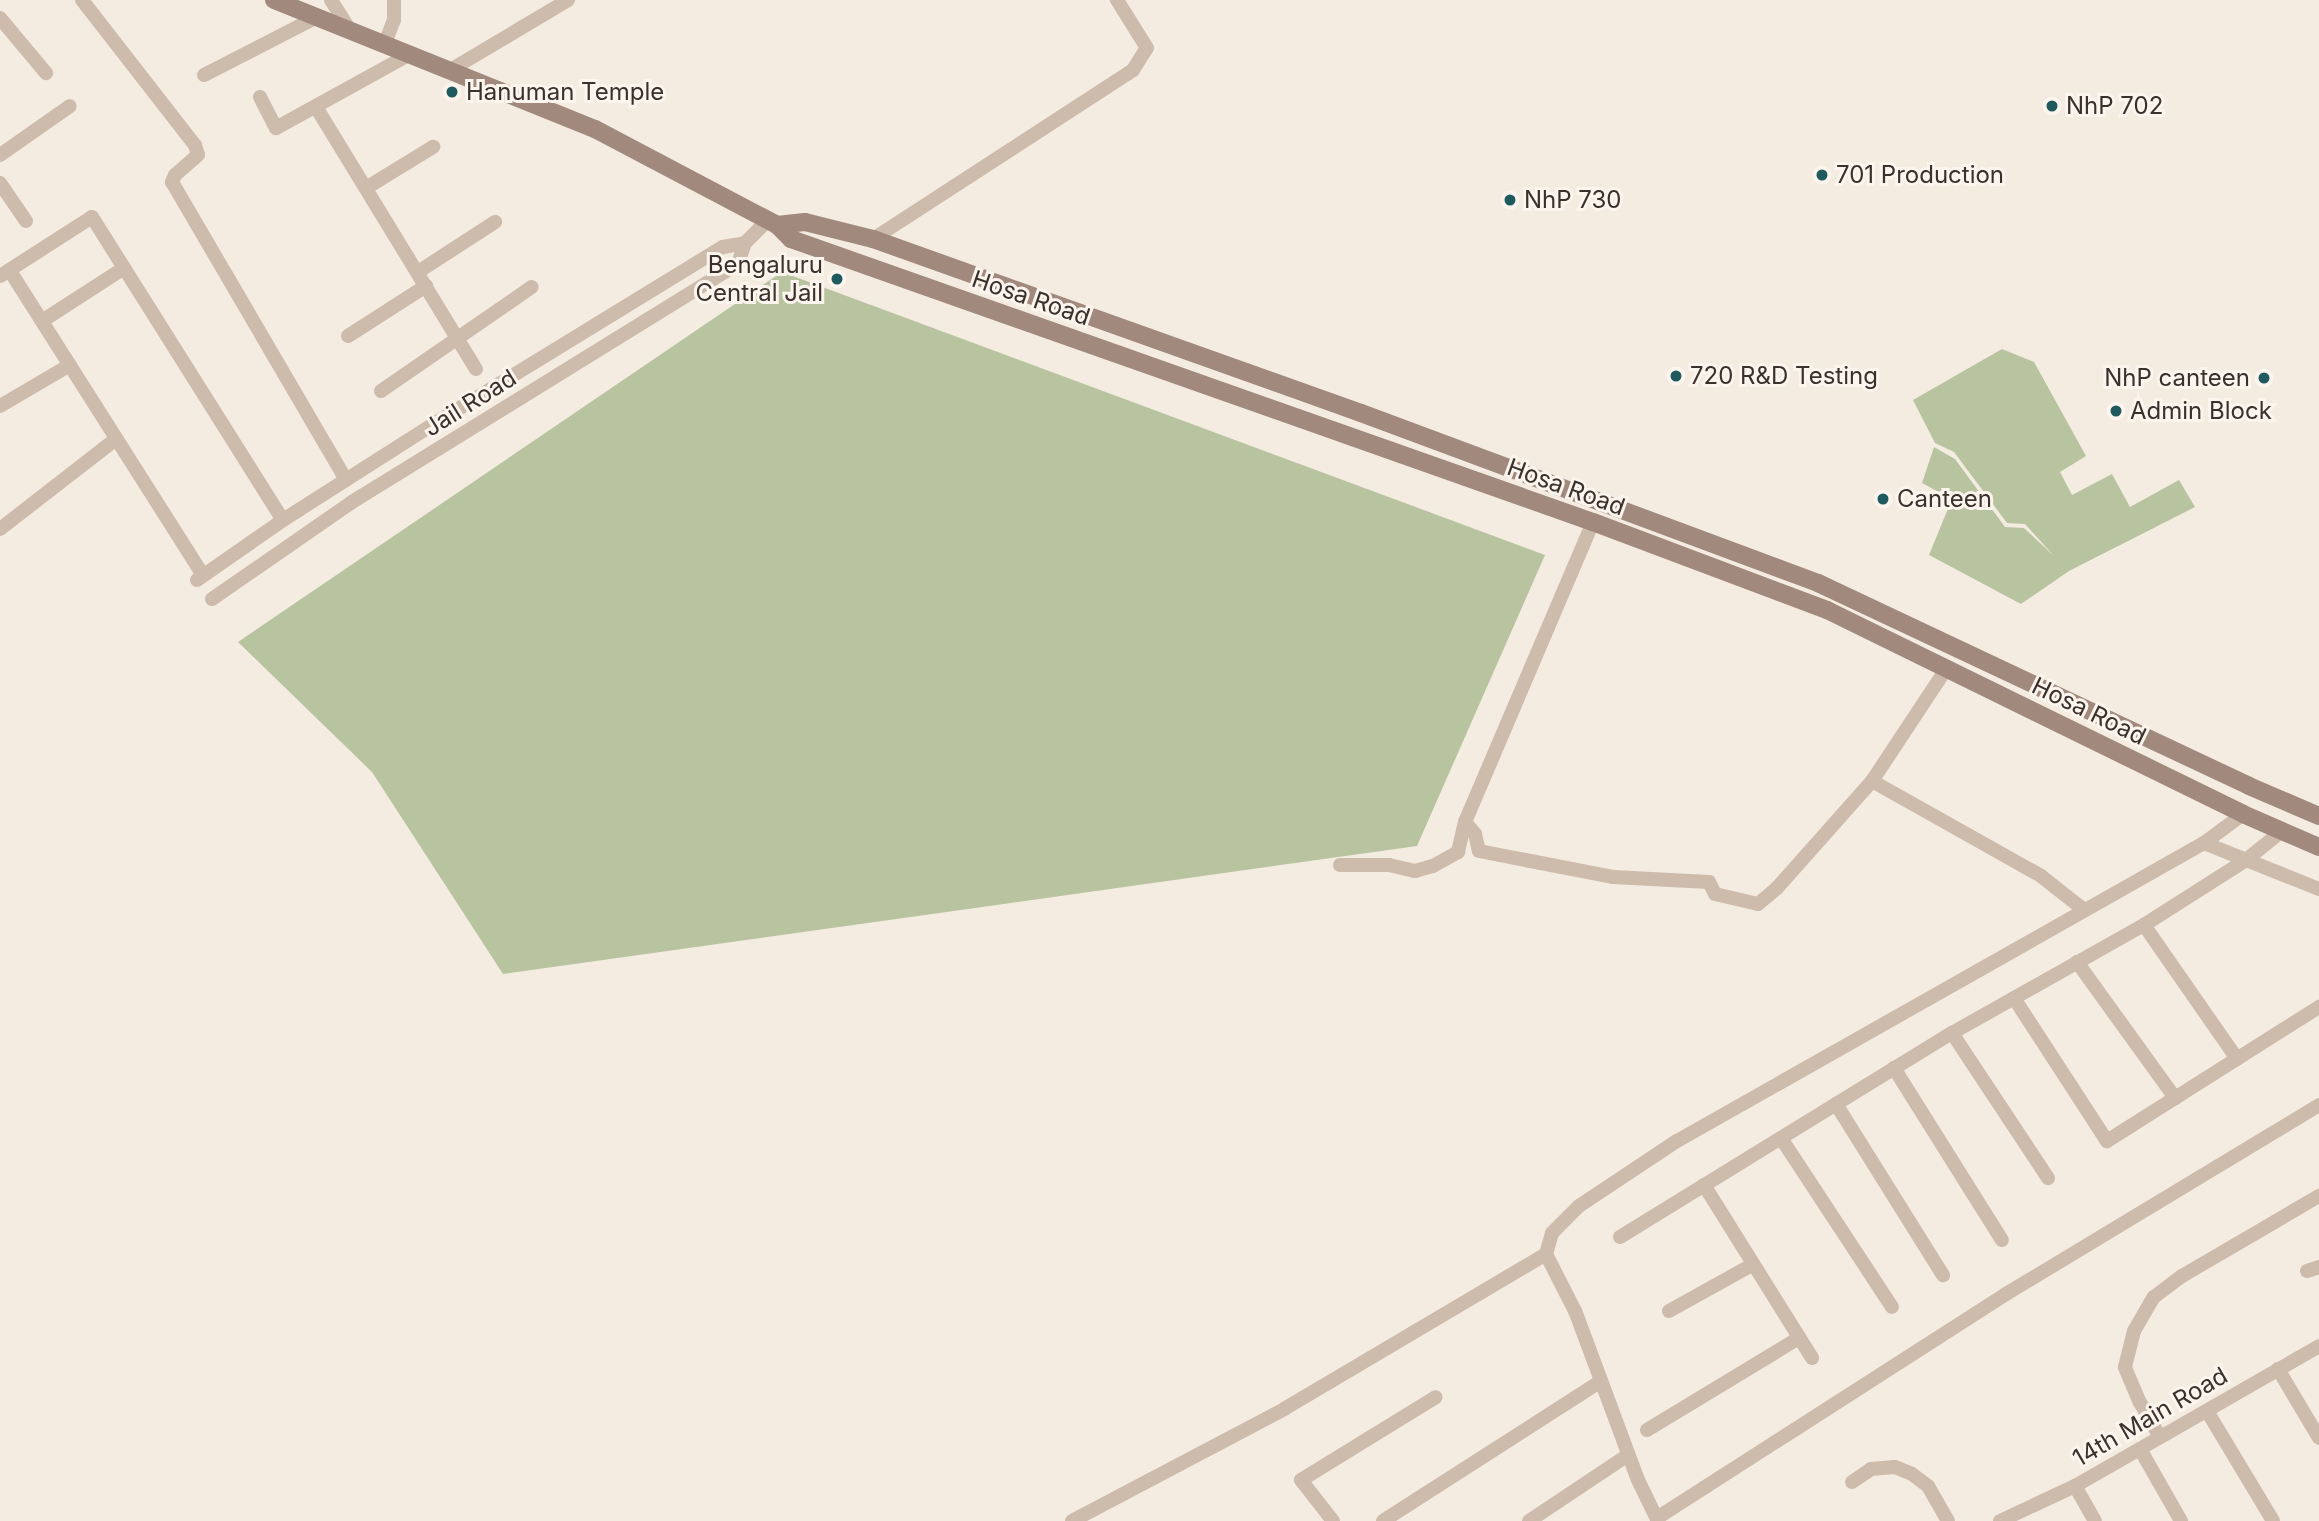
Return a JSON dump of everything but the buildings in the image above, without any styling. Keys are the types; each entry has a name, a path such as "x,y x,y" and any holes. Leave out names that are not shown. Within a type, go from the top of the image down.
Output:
{"main road":[{"name":"Hosa Road","path":"274,0 452,69 595,129 773,223 791,239 1593,522 1827,610 2243,814 2319,847"},
{"name":"Hosa Road","path":"773,223 805,222 873,239 1361,413 1818,583 2319,816"}],"street":[{"path":"82,0 195,145 198,155 175,175 172,182 346,480"},
{"path":"331,0 349,29"},
{"path":"385,43 394,20 394,0"},
{"path":"452,69 568,0"},
{"path":"873,239 1133,70 1147,48 1117,0"},
{"path":"204,75 317,17"},
{"path":"0,18 46,73"},
{"path":"260,97 276,128 410,54"},
{"path":"0,155 69,106"},
{"path":"316,107 476,369"},
{"path":"366,188 433,147"},
{"path":"0,183 26,221"},
{"path":"283,520 92,217 5,273 42,321 200,578 346,480 723,247 745,243 773,223"},
{"path":"418,272 495,222"},
{"name":"Jail Road","path":"212,600 352,502 738,264 745,243"},
{"path":"42,321 124,268"},
{"path":"348,336 426,286"},
{"path":"381,391 532,287"},
{"path":"0,406 70,365"},
{"path":"0,529 116,439"},
{"path":"1340,865 1389,865 1415,871 1433,866 1458,852 1465,822 1593,522"},
{"path":"1465,822 1475,834 1479,851 1613,877 1709,881 1715,894 1758,904 1777,888 1872,782 1946,669"},
{"path":"1872,782 2041,876 2084,911"},
{"path":"2243,814 2204,843 1677,1141 1578,1206 1552,1233 1546,1254 1575,1311 1628,1455 1658,1520 2006,1294 2319,1105"},
{"path":"1620,1237 1952,1033 2144,925 2246,860 2283,831"},
{"path":"2204,843 2319,889"},
{"path":"2144,925 2237,1059"},
{"path":"2077,962 2175,1098"},
{"path":"2014,998 2107,1141 2319,1007"},
{"path":"1952,1033 2048,1178"},
{"path":"1894,1068 2002,1240"},
{"path":"1836,1104 1943,1275"},
{"path":"1781,1138 1892,1307"},
{"path":"1704,1185 1812,1358"},
{"path":"2160,1437 2140,1403 2125,1367 2134,1331 2154,1297 2182,1276 2319,1196"},
{"path":"1072,1521 1284,1409 1546,1254"},
{"path":"1669,1311 1752,1265"},
{"path":"1647,1430 1799,1338"},
{"name":"14th Main Road","path":"2000,1521 2075,1486 2319,1346"},
{"path":"2278,1369 2319,1438"},
{"path":"1383,1521 1601,1381"},
{"path":"1333,1521 1301,1480 1436,1397"},
{"path":"2207,1410 2273,1521"},
{"path":"2140,1449 2181,1521"},
{"path":"1529,1521 1628,1455"},
{"path":"1852,1482 1871,1469 1895,1467 1912,1474 1927,1486 1948,1521"},
{"path":"2075,1486 2095,1521"}],"green space":[{"path":"782,272 1545,555 1417,846 503,974 372,772 238,642"},
{"path":"2002,349 2034,362 2086,456 2060,472 2072,495 2112,474 2130,507 2179,480 2195,507 2069,571 2021,604 1929,555 1952,499 1922,483 1934,447 1955,459 2005,527 2024,528 2054,556 2025,524 2007,523 1954,452 1935,443 1913,400"}],"place":[{"name":"Hanuman Temple","path":"452,92"},
{"name":"NhP 702","path":"2052,106"},
{"name":"701 Production","path":"1822,175"},
{"name":"NhP 730","path":"1510,200"},
{"name":"Bengaluru Central Jail","path":"837,279"},
{"name":"720 R&D Testing","path":"1676,376"},
{"name":"NhP canteen","path":"2264,378"},
{"name":"Admin Block","path":"2116,411"},
{"name":"Canteen","path":"1883,499"}]}
